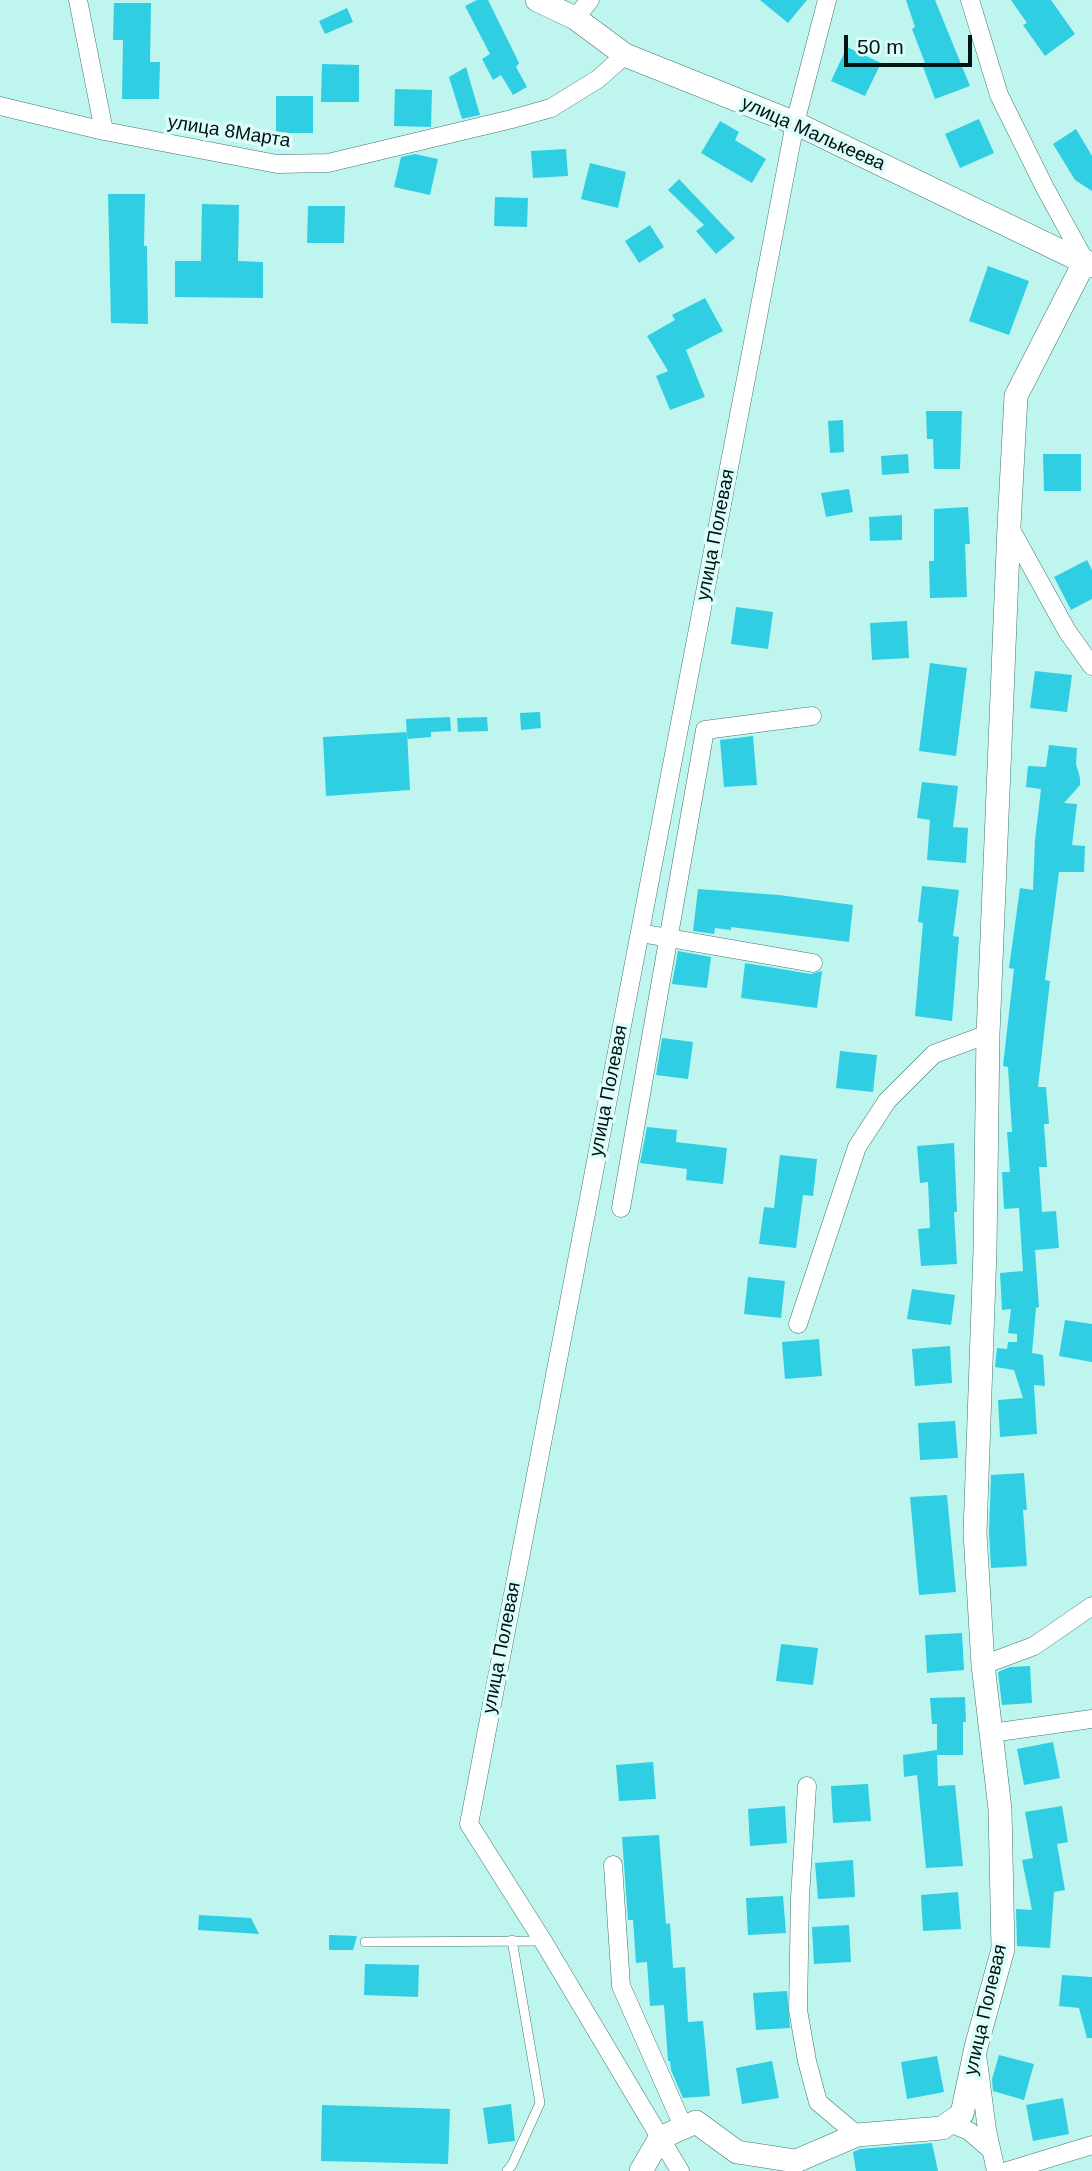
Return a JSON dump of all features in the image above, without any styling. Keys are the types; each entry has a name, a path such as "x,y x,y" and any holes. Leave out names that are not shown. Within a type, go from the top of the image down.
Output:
{"street":[{"path":"78,0 104,131"},
{"name":"улица Малькеева","path":"537,0 575,19 625,55 796,123 1088,264"},
{"path":"575,19 590,0"},
{"name":"улица Полевая","path":"680,2171 543,1941 469,1824 796,123 827,0"},
{"path":"970,0 999,94 1045,188 1088,264"},
{"name":"улица 8Марта","path":"0,106 104,131 277,164 328,163 551,108 598,79 625,55"},
{"name":"улица Полевая","path":"949,2123 962,2114 976,2047 1003,1949 1000,1809 983,1665 975,1533 985,1250 988,1034 1016,396 1088,264"},
{"path":"1009,526 1067,631 1092,666"},
{"path":"621,1208 705,730 812,716"},
{"path":"640,933 813,963"},
{"path":"798,1324 857,1147 887,1101 934,1054 988,1034"},
{"path":"983,1665 1034,1646 1092,1606"},
{"path":"991,1732 1092,1719"},
{"path":"807,1786 800,1897 798,2010 807,2062 818,2102 857,2134"},
{"path":"613,1865 621,1986 683,2126"},
{"path":"976,2047 996,2171"},
{"path":"641,2171 660,2137 696,2122 737,2152 796,2161 857,2134 942,2128 949,2123 969,2132 991,2150"},
{"path":"1007,2171 1092,2145"}],"lane":[{"path":"507,2171 540,2103 512,1940"},
{"path":"365,1942 543,1941"}],"building":[{"path":"477,0 488,0 519,63 516,67 527,87 513,95 501,75 493,80 482,59 490,54 465,6"},
{"path":"760,0 807,0 788,23"},
{"path":"906,0 935,0 970,86 935,99 922,64 925,63 912,29 915,27"},
{"path":"1011,0 1051,0 1075,34 1045,56 1023,25 1027,23"},
{"path":"114,3 151,3 150,62 160,62 159,99 122,99 123,40 113,40"},
{"path":"347,8 353,22 325,34 319,21"},
{"path":"847,47 881,63 865,96 831,81"},
{"path":"322,64 359,65 359,102 321,102"},
{"path":"466,67 480,115 462,119 449,77"},
{"path":"395,89 432,90 431,127 394,126"},
{"path":"276,96 313,96 313,133 276,133"},
{"path":"979,119 994,153 960,168 945,134"},
{"path":"720,121 739,132 735,140 766,159 752,183 701,153"},
{"path":"1076,129 1092,156 1092,191 1075,180 1053,144"},
{"path":"566,149 568,176 533,178 531,151"},
{"path":"415,154 438,159 430,195 394,187 401,157"},
{"path":"590,163 626,172 618,208 581,199"},
{"path":"679,179 735,238 716,254 696,231 704,225 668,190"},
{"path":"108,194 145,194 144,246 147,246 148,324 111,323"},
{"path":"495,197 528,198 527,227 494,226"},
{"path":"202,204 239,205 238,261 263,262 263,298 175,297 175,261 201,261"},
{"path":"308,206 345,206 344,243 307,243"},
{"path":"650,225 664,247 639,263 625,241"},
{"path":"988,266 1029,281 1009,335 969,321"},
{"path":"705,298 723,331 686,350 705,397 670,410 656,376 668,371 647,336 675,320 672,315"},
{"path":"926,411 962,411 960,469 934,469 933,439 927,439"},
{"path":"843,420 844,452 830,453 828,421"},
{"path":"908,454 909,473 882,475 881,456"},
{"path":"1043,454 1081,454 1081,491 1044,491"},
{"path":"849,489 853,512 826,517 821,493"},
{"path":"968,507 970,544 965,544 967,597 930,598 929,561 934,561 934,509"},
{"path":"902,515 902,540 870,541 869,517"},
{"path":"1087,560 1092,570 1092,599 1071,610 1054,577"},
{"path":"736,607 773,612 768,649 731,644"},
{"path":"907,621 909,658 872,660 870,623"},
{"path":"930,663 967,668 956,756 919,751"},
{"path":"1035,671 1072,675 1067,712 1030,708"},
{"path":"540,712 541,728 521,730 520,713"},
{"path":"450,717 451,731 431,732 431,737 407,739 406,719"},
{"path":"487,717 488,731 458,732 457,718"},
{"path":"407,732 410,790 326,796 323,737"},
{"path":"753,736 757,785 724,787 720,740"},
{"path":"1049,745 1077,748 1076,764 1080,785 1064,803 1077,804 1072,845 1085,846 1084,872 1059,872 1045,980 1050,981 1038,1087 1046,1087 1049,1124 1044,1124 1047,1167 1039,1167 1042,1212 1056,1211 1059,1248 1035,1250 1039,1307 1036,1308 1032,1353 1043,1355 1045,1386 1034,1385 1037,1434 1000,1437 998,1400 1023,1398 1014,1370 995,1367 997,1348 1007,1349 1008,1342 1017,1342 1017,1334 1008,1333 1011,1309 1002,1310 1000,1273 1023,1271 1019,1208 1004,1209 1002,1172 1010,1172 1007,1132 1012,1132 1008,1067 1003,1066 1014,969 1009,968 1020,888 1033,890 1041,789 1026,787 1028,766 1046,767"},
{"path":"922,782 958,786 953,827 968,828 966,863 927,860 930,820 917,818"},
{"path":"922,886 959,890 953,936 959,937 952,1021 915,1016 923,923 918,922"},
{"path":"698,889 779,895 853,905 849,942 731,927 731,930 715,928 714,934 693,931"},
{"path":"678,951 711,957 707,988 672,984"},
{"path":"745,963 811,974 822,971 817,1008 741,998"},
{"path":"662,1038 693,1042 688,1079 656,1075"},
{"path":"840,1051 877,1055 873,1092 836,1088"},
{"path":"647,1127 677,1130 676,1142 727,1148 723,1184 686,1180 687,1169 640,1163"},
{"path":"954,1143 957,1264 921,1266 918,1229 930,1228 928,1182 920,1183 917,1146"},
{"path":"780,1155 817,1159 813,1196 803,1195 796,1248 759,1244 764,1207 774,1208"},
{"path":"748,1277 785,1281 781,1318 744,1314"},
{"path":"912,1289 955,1295 951,1325 907,1319"},
{"path":"1065,1320 1092,1324 1092,1362 1059,1356"},
{"path":"819,1339 822,1376 785,1379 782,1342"},
{"path":"950,1346 952,1383 915,1386 912,1349"},
{"path":"955,1421 958,1458 920,1460 918,1423"},
{"path":"1024,1473 1027,1510 1023,1510 1027,1566 991,1568 991,1475"},
{"path":"947,1495 956,1592 919,1595 910,1497"},
{"path":"962,1633 964,1670 927,1673 925,1635"},
{"path":"781,1644 818,1648 813,1685 776,1681"},
{"path":"1030,1666 1032,1703 1002,1705 998,1672 1010,1667"},
{"path":"965,1697 963,1755 937,1755 937,1724 932,1724 930,1698"},
{"path":"1053,1742 1060,1778 1024,1785 1017,1749"},
{"path":"937,1750 938,1786 955,1785 963,1866 926,1868 917,1775 904,1777 903,1755"},
{"path":"653,1762 656,1799 619,1801 616,1765"},
{"path":"868,1784 871,1821 833,1823 831,1786"},
{"path":"785,1806 787,1843 750,1846 748,1809"},
{"path":"1062,1806 1068,1842 1057,1844 1065,1890 1054,1892 1050,1948 1017,1946 1016,1909 1032,1910 1022,1860 1033,1858 1025,1812"},
{"path":"659,1835 666,1924 670,1923 673,1968 685,1967 688,2022 703,2021 710,2096 683,2098 668,2061 664,2005 650,2006 647,1962 636,1963 633,1920 628,1920 622,1837"},
{"path":"853,1860 855,1897 818,1899 815,1863"},
{"path":"958,1892 961,1929 923,1931 921,1895"},
{"path":"783,1896 786,1933 748,1935 746,1898"},
{"path":"199,1915 251,1918 259,1934 198,1930"},
{"path":"849,1925 851,1962 814,1964 812,1927"},
{"path":"329,1935 357,1936 353,1950 329,1950"},
{"path":"365,1964 419,1965 418,1997 364,1995"},
{"path":"1062,1975 1092,1977 1092,2038 1087,2038 1079,2008 1059,2006"},
{"path":"787,1991 790,2028 756,2030 753,1993"},
{"path":"999,2055 1034,2064 1024,2100 993,2091 992,2079"},
{"path":"937,2056 944,2092 907,2099 901,2062"},
{"path":"772,2061 779,2098 742,2104 736,2068"},
{"path":"1063,2098 1069,2134 1033,2141 1026,2105"},
{"path":"511,2104 515,2141 488,2144 483,2108"},
{"path":"322,2105 450,2109 448,2164 321,2161"},
{"path":"932,2143 938,2171 856,2171 853,2152 860,2149"}]}
